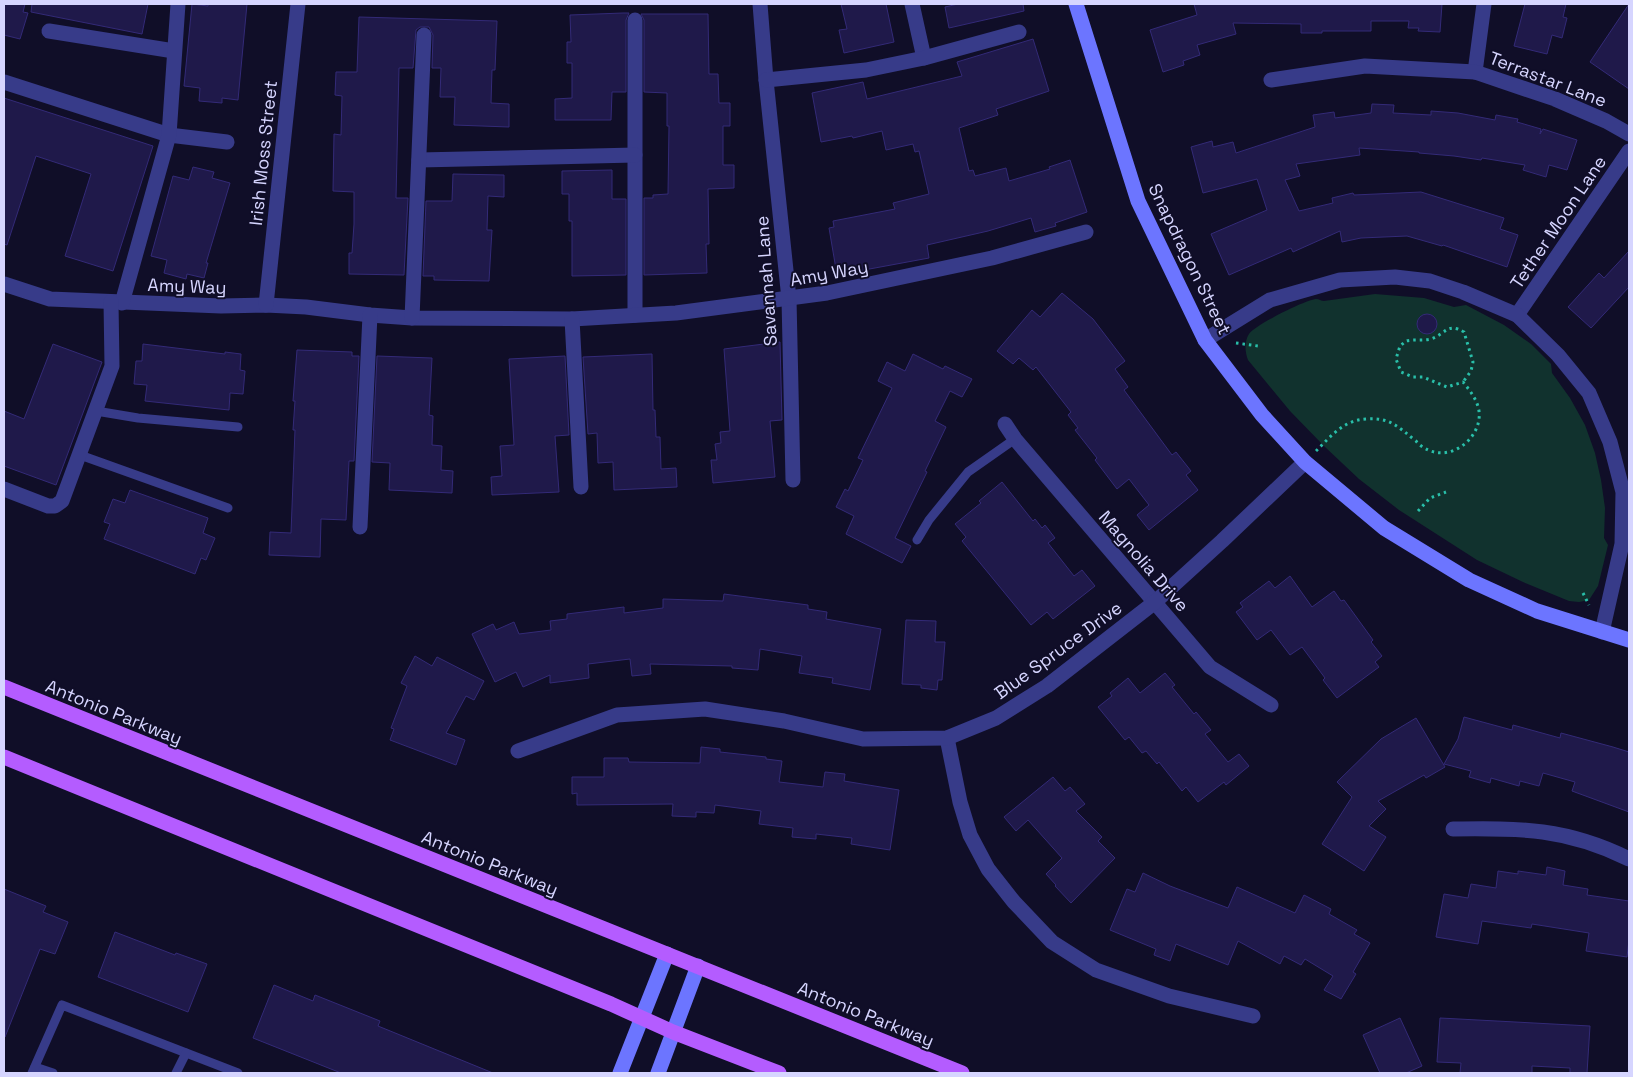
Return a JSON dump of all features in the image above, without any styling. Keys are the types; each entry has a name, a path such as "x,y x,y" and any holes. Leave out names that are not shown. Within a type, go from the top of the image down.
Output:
{"main road":[{"name":"Antonio Parkway","path":"4,687 962,1073"},
{"path":"4,757 611,1004 673,1032 779,1073"}],"street":[{"path":"4,490 48,506 55,506 62,501 96,411 112,366 116,303 169,135 178,4"},
{"name":"Irish Moss Street","path":"266,305 298,4"},
{"name":"Savannah Lane","path":"760,4 789,299 793,480"},
{"path":"912,4 924,58"},
{"name":"Snapdragon Street","path":"1076,4 1138,201 1205,340 1262,415 1305,462 1384,528 1469,580 1537,611 1629,640"},
{"path":"1475,72 1484,4"},
{"path":"635,20 635,315"},
{"path":"49,31 174,52"},
{"path":"766,80 866,70 924,58 1019,32"},
{"path":"412,318 424,34"},
{"name":"Terrastar Lane","path":"1271,80 1365,66 1475,72 1555,99 1606,121 1629,134"},
{"path":"4,82 169,135 227,142"},
{"name":"Tether Moon Lane","path":"1517,315 1629,151"},
{"path":"419,160 635,155"},
{"name":"Amy Way","path":"4,284 50,300 221,306 266,305 306,307 412,318 572,319 676,313 827,293 992,258 1086,232"},
{"path":"1205,340 1270,300 1340,280 1395,277 1430,281 1463,292 1517,315 1558,355 1589,393 1612,450 1623,492 1622,544 1602,632"},
{"path":"360,527 370,315"},
{"path":"572,319 581,487"},
{"name":"Magnolia Drive","path":"1004,424 1210,667 1271,705"},
{"name":"Blue Spruce Drive","path":"518,751 617,715 705,709 784,721 862,739 947,738 996,718 1047,686 1155,602 1305,462"},
{"path":"947,738 960,802 970,834 988,869 1014,902 1052,942 1096,970 1169,996 1253,1016"},
{"path":"1453,829 1519,829 1558,834 1596,844 1629,859"},
{"path":"620,1073 667,954"},
{"path":"658,1073 698,966"}],"lane":[{"path":"96,411 138,418 238,427"},
{"path":"917,540 929,520 968,472 1015,439"},
{"path":"80,455 228,508"},
{"path":"53,1073 34,1070 62,1005 238,1073"},
{"path":"176,1073 186,1053"}],"path":[{"path":"1448,328 1458,328 1467,337 1472,362 1471,371 1463,382 1447,387 1423,377 1406,375 1401,372 1398,366 1397,353 1406,341 1429,340 1448,328"},
{"path":"1305,462 1336,430 1355,420 1364,419 1387,420 1427,450 1436,453 1447,452 1465,445 1472,437 1479,419 1476,401 1463,382"},
{"path":"1418,511 1430,498 1446,492"}],"green space":[{"path":"1375,294 1424,298 1454,307 1466,305 1504,325 1531,344 1551,364 1552,373 1570,398 1585,425 1595,453 1601,480 1605,508 1604,538 1608,545 1598,586 1589,600 1569,601 1523,582 1477,560 1399,510 1359,479 1324,446 1290,411 1248,360 1246,340 1249,334 1260,325 1281,314 1310,300 1324,301"}],"building":[{"path":"4,4 25,4 23,12 28,13 20,39 4,35"},
{"path":"32,4 148,4 142,34 31,12"},
{"path":"192,4 208,6 208,4 247,4 238,100 222,98 222,103 199,101 200,88 184,86"},
{"path":"841,4 886,4 894,42 844,53 839,30 847,29"},
{"path":"958,4 1023,4 1024,11 949,28 945,7"},
{"path":"1194,4 1442,4 1440,32 1418,31 1419,28 1408,28 1409,21 1371,21 1371,31 1322,31 1322,33 1301,33 1301,24 1233,23 1236,34 1197,45 1200,55 1183,61 1184,65 1163,72 1150,30 1197,15"},
{"path":"1525,4 1566,4 1563,17 1567,18 1562,38 1552,35 1547,54 1514,46"},
{"path":"1629,4 1629,89 1590,62"},
{"path":"629,13 626,20 626,92 612,92 611,120 555,120 555,99 572,98 572,63 567,63 567,42 571,42 570,15"},
{"path":"641,14 708,14 709,74 718,74 719,103 730,103 730,126 723,126 723,165 734,165 734,188 708,189 709,244 706,244 707,273 644,275 644,198 668,194 669,126 667,126 667,93 644,92 644,20"},
{"path":"359,17 497,21 495,70 492,70 491,103 509,104 509,127 454,125 455,97 440,97 441,68 432,68 433,35 429,27 420,27 416,30 413,68 399,68 396,198 408,198 404,275 349,274 349,253 352,253 354,224 354,192 333,191 334,134 341,135 342,96 335,95 336,72 357,72"},
{"path":"1033,39 1049,91 996,109 998,115 959,128 969,171 973,170 975,176 1006,168 1009,181 1050,169 1049,167 1070,160 1087,212 1055,223 1056,226 1035,232 1031,218 988,231 927,245 929,258 837,275 829,228 834,227 833,221 895,209 893,203 929,194 919,151 915,152 913,144 886,150 882,131 853,138 852,136 821,142 812,93 863,82 867,99 962,76 957,62"},
{"path":"4,98 153,146 113,271 65,256 91,174 36,156 7,245 4,244"},
{"path":"1372,104 1394,105 1393,113 1431,115 1431,111 1458,113 1495,120 1496,115 1518,119 1517,122 1541,129 1540,134 1543,129 1577,140 1567,170 1549,165 1546,177 1523,170 1525,165 1482,158 1481,160 1419,152 1359,148 1360,155 1296,164 1300,176 1285,180 1299,211 1333,203 1332,198 1353,193 1354,195 1421,192 1504,218 1500,229 1518,235 1507,267 1443,245 1407,236 1361,238 1342,242 1340,231 1293,252 1291,248 1229,275 1211,234 1267,210 1257,179 1203,193 1191,147 1212,141 1213,147 1233,142 1236,153 1315,127 1313,115 1334,112 1335,118 1371,113"},
{"path":"193,167 214,172 212,178 230,183 206,263 208,263 204,278 187,274 186,279 164,273 167,260 151,256 173,176 189,180"},
{"path":"612,170 612,199 626,199 626,275 572,276 572,221 569,221 569,194 562,194 562,171"},
{"path":"453,174 504,175 504,197 488,196 487,230 492,230 489,281 434,280 434,276 423,276 426,201 452,201"},
{"path":"1629,251 1629,287 1591,328 1568,307 1599,273 1604,278"},
{"path":"1062,293 1093,319 1125,361 1115,369 1128,387 1124,390 1172,455 1176,452 1191,471 1186,475 1198,490 1149,530 1137,515 1149,505 1129,479 1117,489 1095,460 1097,458 1075,430 1078,428 1068,415 1071,412 1036,367 1033,370 1019,358 1013,364 997,351 1032,310 1040,317"},
{"path":"1427,314 1434,317 1437,324 1434,331 1427,334 1420,331 1417,324 1420,317"},
{"path":"780,342 782,420 770,421 775,477 713,483 711,460 717,460 715,444 721,443 720,432 730,431 724,349"},
{"path":"53,344 102,362 56,485 4,466 4,411 24,419"},
{"path":"143,344 225,354 225,352 241,354 240,370 245,371 243,394 230,393 229,410 145,401 147,385 134,384 136,361 142,361"},
{"path":"297,350 352,352 352,356 359,356 354,461 349,461 346,520 321,519 320,557 269,555 270,532 291,533 295,430 293,430 295,401 293,401"},
{"path":"652,354 653,410 655,410 656,437 660,437 661,469 676,468 677,487 614,490 613,462 598,463 597,433 588,434 583,357"},
{"path":"913,354 943,369 945,366 972,379 962,397 950,391 935,421 946,427 925,471 927,472 895,538 911,546 902,563 846,534 854,516 836,507 845,489 848,491 863,460 858,458 892,388 878,381 887,362 905,371"},
{"path":"377,356 432,358 429,415 433,416 432,445 442,446 441,470 453,471 452,493 389,490 390,463 372,462"},
{"path":"565,356 569,435 555,436 559,492 492,495 491,477 502,476 500,446 514,445 509,359"},
{"path":"1002,482 1033,521 1035,519 1042,528 1045,525 1055,538 1048,543 1074,576 1082,570 1095,586 1053,619 1047,612 1031,625 962,541 966,537 955,524 981,503 979,501"},
{"path":"130,490 208,518 203,533 215,538 206,560 201,558 195,574 104,539 110,524 104,522 113,499 125,503"},
{"path":"1290,576 1312,607 1334,591 1341,601 1344,600 1373,640 1371,642 1382,656 1375,662 1379,667 1337,698 1302,647 1290,655 1271,630 1257,640 1236,612 1243,607 1240,603 1269,581 1275,588"},
{"path":"724,594 808,605 808,609 827,612 826,619 881,629 870,690 832,683 833,678 799,673 802,656 760,649 758,670 732,668 732,666 650,664 651,674 632,676 630,659 588,664 589,678 550,683 550,675 523,687 516,672 495,682 472,634 493,624 496,630 514,622 519,634 551,630 550,621 567,619 567,614 624,607 624,613 663,608 663,599 723,601"},
{"path":"906,620 936,621 935,642 945,642 942,680 938,680 937,690 921,688 921,685 902,684"},
{"path":"415,656 432,666 437,657 484,681 474,700 466,696 446,733 465,740 456,765 390,740 394,729 391,728 407,686 401,683"},
{"path":"1165,673 1175,685 1172,687 1194,714 1196,712 1211,730 1205,734 1228,762 1239,754 1249,766 1226,785 1224,782 1198,802 1186,787 1182,791 1159,762 1157,764 1146,751 1142,753 1129,737 1125,740 1098,707 1112,696 1110,693 1128,678 1140,693"},
{"path":"1464,717 1512,730 1513,725 1560,738 1561,733 1629,752 1629,812 1572,791 1575,782 1543,773 1539,786 1520,781 1519,786 1491,778 1490,783 1469,777 1471,771 1444,764 1458,739"},
{"path":"1416,718 1445,767 1426,778 1424,775 1378,801 1386,809 1369,826 1386,837 1364,871 1322,844 1352,797 1337,782 1381,739"},
{"path":"701,747 720,749 720,752 766,757 766,759 782,761 779,782 823,787 825,772 845,774 844,781 899,790 890,850 851,844 852,838 816,834 816,839 792,837 793,828 759,824 761,811 715,805 714,813 696,812 696,817 672,816 673,804 577,805 577,793 572,794 572,777 604,777 604,758 628,758 629,762 700,763"},
{"path":"1053,777 1065,791 1070,787 1085,804 1076,811 1102,837 1098,841 1115,858 1071,903 1046,874 1062,858 1028,820 1016,831 1004,817"},
{"path":"1547,867 1565,871 1563,885 1588,889 1587,895 1629,901 1627,957 1586,951 1589,933 1532,924 1531,928 1482,921 1478,944 1436,937 1444,894 1468,898 1471,884 1496,888 1498,871 1518,874 1518,871 1546,875"},
{"path":"1143,873 1170,886 1228,908 1237,887 1295,913 1304,895 1331,909 1329,914 1357,930 1354,934 1370,943 1353,972 1356,974 1341,999 1324,990 1333,976 1305,959 1301,965 1284,956 1280,964 1238,941 1228,965 1176,944 1170,961 1154,955 1156,949 1110,930 1127,889 1135,892"},
{"path":"4,889 46,906 43,912 68,922 55,954 40,949 5,1037"},
{"path":"115,932 175,955 176,953 207,964 188,1012 98,977"},
{"path":"274,985 313,1001 315,995 380,1021 378,1026 493,1073 341,1073 253,1038"},
{"path":"1400,1018 1422,1066 1406,1073 1380,1073 1363,1035"},
{"path":"1440,1018 1590,1026 1587,1073 1570,1073 1570,1068 1532,1066 1532,1073 1460,1073 1461,1063 1437,1062"}]}
